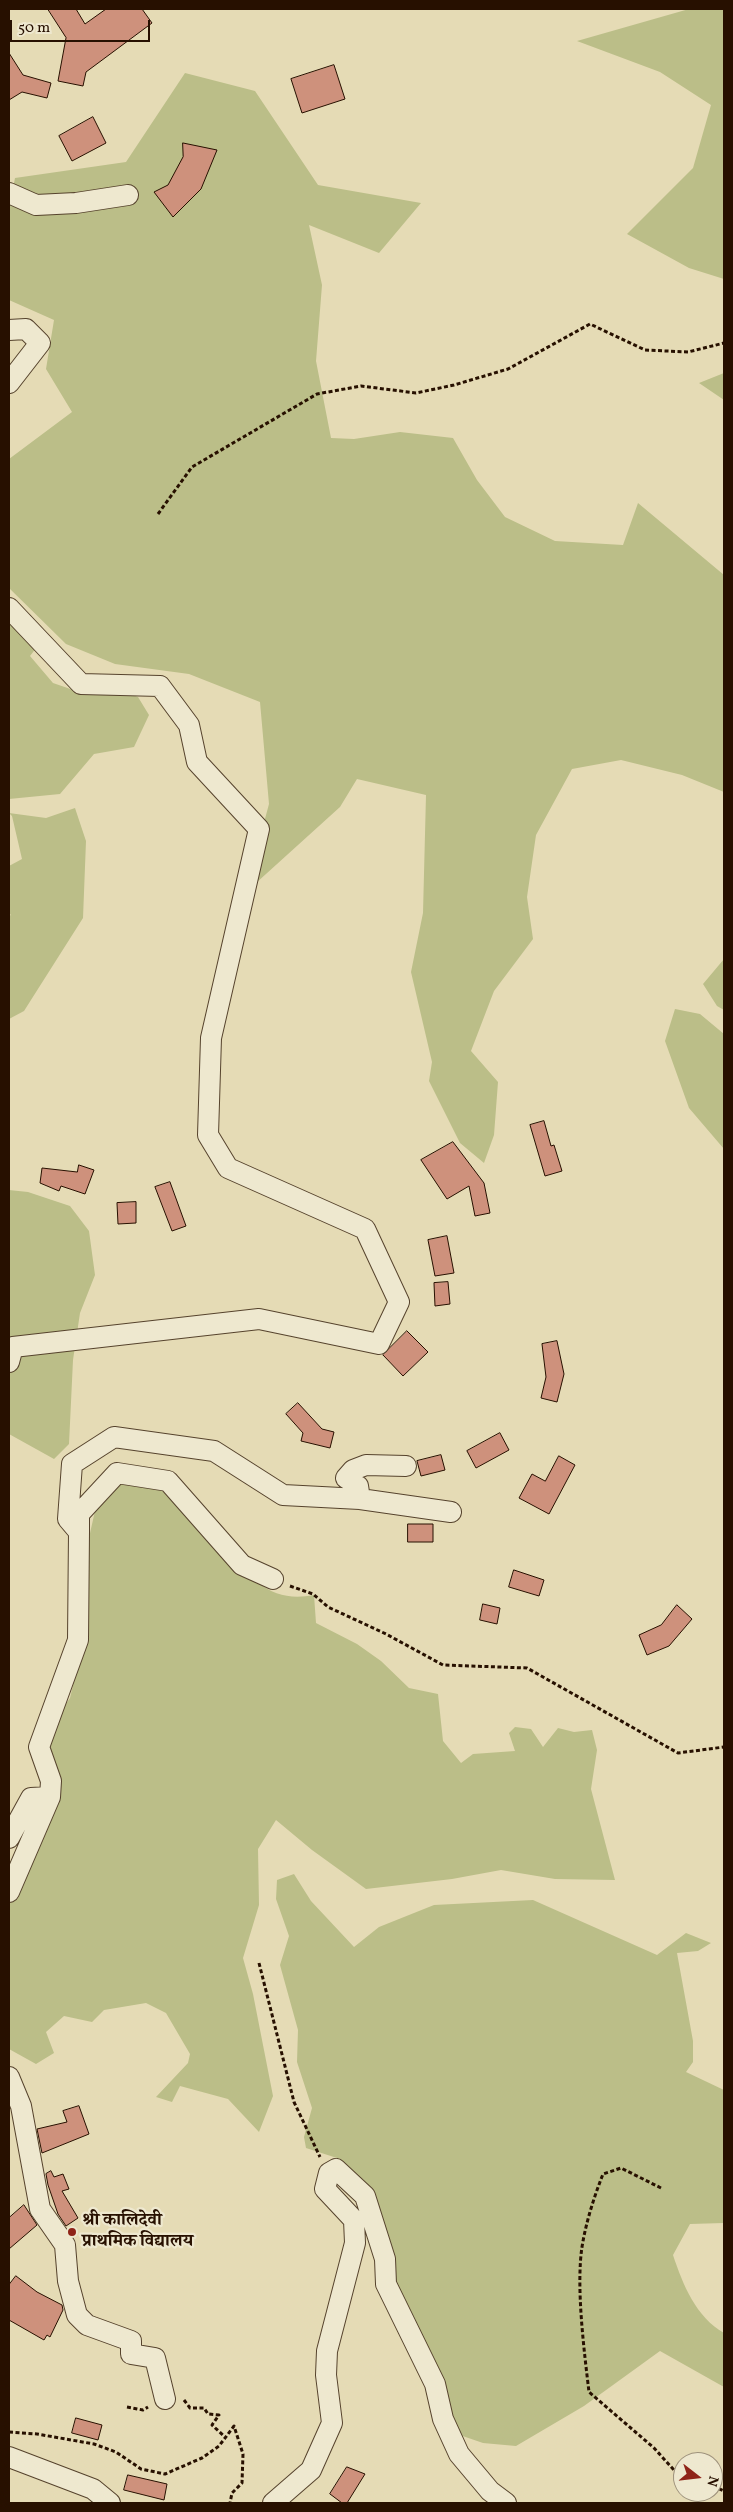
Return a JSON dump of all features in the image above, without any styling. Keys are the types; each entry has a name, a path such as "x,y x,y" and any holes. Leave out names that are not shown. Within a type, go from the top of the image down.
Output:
{"street":[{"path":"9,193 36,205 76,203 128,195"},
{"path":"9,330 26,329 40,343 9,383"},
{"path":"9,608 81,684 160,686 189,725 197,762 259,830 211,1038 208,1135 228,1168 365,1229 399,1302 379,1344 259,1319 13,1347 9,1362"},
{"path":"79,1532 68,1519 72,1464 114,1437 214,1451 283,1494 360,1499 452,1512"},
{"path":"360,1499 358,1486 346,1478 353,1470 366,1465 406,1466"},
{"path":"9,1892 50,1797 50,1781 39,1747 78,1640 79,1514 117,1473 168,1481 242,1565 273,1579"},
{"path":"9,1838 31,1798 50,1797"},
{"path":"9,2077 21,2106 40,2209 65,2245 68,2281 77,2315 87,2325 131,2341 131,2354 154,2358 165,2399"},
{"path":"273,2503 311,2470 332,2423 326,2375 327,2351 355,2243 354,2220 325,2189 329,2173 336,2169 366,2196 385,2259 386,2284 435,2384 443,2419 459,2454 490,2491 506,2503"},
{"path":"9,2457 93,2489 110,2503"}],"path":[{"path":"158,514 192,467 317,394 361,386 416,394 454,385 508,369 590,324 645,350 688,352 724,343"},
{"path":"273,1579 313,1594 328,1607 386,1634 443,1666 527,1668 678,1753 724,1747"},
{"path":"259,1963 294,2102 329,2173"},
{"path":"661,2188 621,2168 603,2174 593,2201 582,2246 585,2352 590,2392 649,2442 673,2469"},
{"path":"128,2407 143,2410 178,2394 190,2408 204,2408 208,2414 219,2415 212,2425 225,2437"},
{"path":"9,2432 37,2434 94,2444 116,2452 141,2469 165,2474 202,2458 219,2446 234,2426 243,2454 242,2483 232,2493 230,2503"}],"green space":[{"path":"689,9 724,9 724,279 689,268 627,234 693,168 711,105 660,72 577,41"},
{"path":"185,73 255,91 318,185 421,203 379,253 309,225 322,285 316,361 331,438 354,439 400,432 453,438 477,480 505,517 555,541 623,545 638,503 724,575 724,792 682,775 621,760 572,769 536,835 527,897 533,939 494,991 471,1051 498,1082 494,1135 484,1163 460,1143 429,1081 432,1062 411,972 423,913 426,795 357,779 340,807 245,893 269,804 260,702 189,674 115,664 66,644 9,588 9,459 72,412 46,369 54,320 9,300 9,209 15,178 126,162"},
{"path":"724,373 724,400 699,383"},
{"path":"9,617 40,643 30,656 53,683 85,694 104,685 138,697 149,715 134,747 94,754 60,794 9,799"},
{"path":"75,808 86,841 83,918 24,1011 9,1019 9,916 11,915 9,913 9,866 22,859 12,816 9,813 46,818"},
{"path":"724,959 724,1010 717,1006 703,984"},
{"path":"675,1009 700,1014 724,1034 724,1149 689,1108 665,1041"},
{"path":"9,1190 28,1192 70,1206 89,1231 95,1275 80,1313 73,1360 69,1444 54,1459 9,1434"},
{"path":"160,1478 257,1582 270,1590 284,1595 298,1597 314,1595 316,1623 357,1644 381,1661 409,1688 438,1694 443,1741 461,1763 473,1754 515,1751 509,1733 515,1727 531,1729 543,1747 558,1728 574,1732 592,1730 597,1750 591,1789 615,1880 555,1879 501,1870 452,1879 366,1889 312,1850 276,1820 258,1849 259,1905 243,1958 253,1994 273,2096 259,2132 228,2099 180,2086 172,2102 156,2097 188,2063 190,2054 166,2013 146,2003 104,2010 92,2022 64,2016 46,2032 54,2053 36,2064 9,2049 9,1905 20,1887 39,1832 48,1743 53,1722 70,1698 85,1635 86,1551 97,1502 114,1481"},
{"path":"294,1874 311,1901 354,1947 379,1927 434,1905 533,1900 657,1955 686,1933 711,1943 698,1951 677,1953 693,2041 693,2062 686,2072 724,2090 724,2223 690,2224 673,2255 686,2289 698,2309 714,2326 724,2333 724,2387 660,2351 584,2406 516,2446 483,2443 451,2432 400,2316 369,2219 337,2158 306,2148 304,2137 312,2108 297,2062 298,2030 280,1965 289,1936 276,1899 277,1880"}],"building":[{"path":"48,9 76,9 85,24 106,9 142,9 152,23 86,72 83,86 58,81 66,38"},
{"path":"9,53 23,75 51,83 47,98 22,92 9,100"},
{"path":"334,65 345,99 302,113 291,79"},
{"path":"93,117 106,143 72,161 59,136"},
{"path":"183,143 217,150 201,189 173,217 154,192 168,185 183,157"},
{"path":"544,1121 551,1146 554,1145 562,1171 545,1176 530,1125"},
{"path":"453,1142 484,1183 490,1213 475,1216 469,1186 447,1199 421,1160"},
{"path":"79,1165 94,1170 85,1194 61,1186 59,1191 40,1183 42,1168 77,1172"},
{"path":"170,1182 186,1226 172,1231 155,1187"},
{"path":"136,1202 136,1223 118,1224 117,1203"},
{"path":"447,1236 454,1273 435,1276 428,1240"},
{"path":"448,1282 450,1304 435,1306 434,1283"},
{"path":"407,1331 428,1352 403,1376 383,1355"},
{"path":"557,1341 564,1374 557,1402 541,1398 546,1377 542,1344"},
{"path":"298,1403 322,1429 334,1432 330,1448 301,1441 303,1433 286,1414"},
{"path":"500,1433 509,1450 476,1468 467,1451"},
{"path":"441,1455 445,1470 421,1476 417,1461"},
{"path":"559,1456 575,1465 549,1514 519,1498 532,1474 545,1481"},
{"path":"408,1524 433,1524 433,1542 408,1542"},
{"path":"514,1570 544,1580 539,1596 509,1587"},
{"path":"483,1604 500,1608 497,1624 480,1620"},
{"path":"677,1605 692,1619 669,1646 647,1655 639,1635 661,1625"},
{"path":"79,2106 89,2134 42,2153 37,2129 67,2122 63,2111"},
{"path":"51,2171 54,2177 63,2174 69,2189 62,2191 78,2218 66,2226 58,2214 48,2185 46,2174"},
{"path":"24,2205 37,2225 9,2249 9,2218"},
{"path":"16,2276 37,2292 62,2305 63,2310 50,2337 47,2335 44,2340 9,2320 9,2285"},
{"path":"76,2418 102,2425 98,2440 72,2433"},
{"path":"347,2467 365,2474 347,2503 342,2503 330,2494"},
{"path":"128,2475 167,2484 164,2500 124,2490"}],"place":[{"name":"श्री कालिदेवी प्राथमिक विद्यालय","path":"72,2232"}]}
